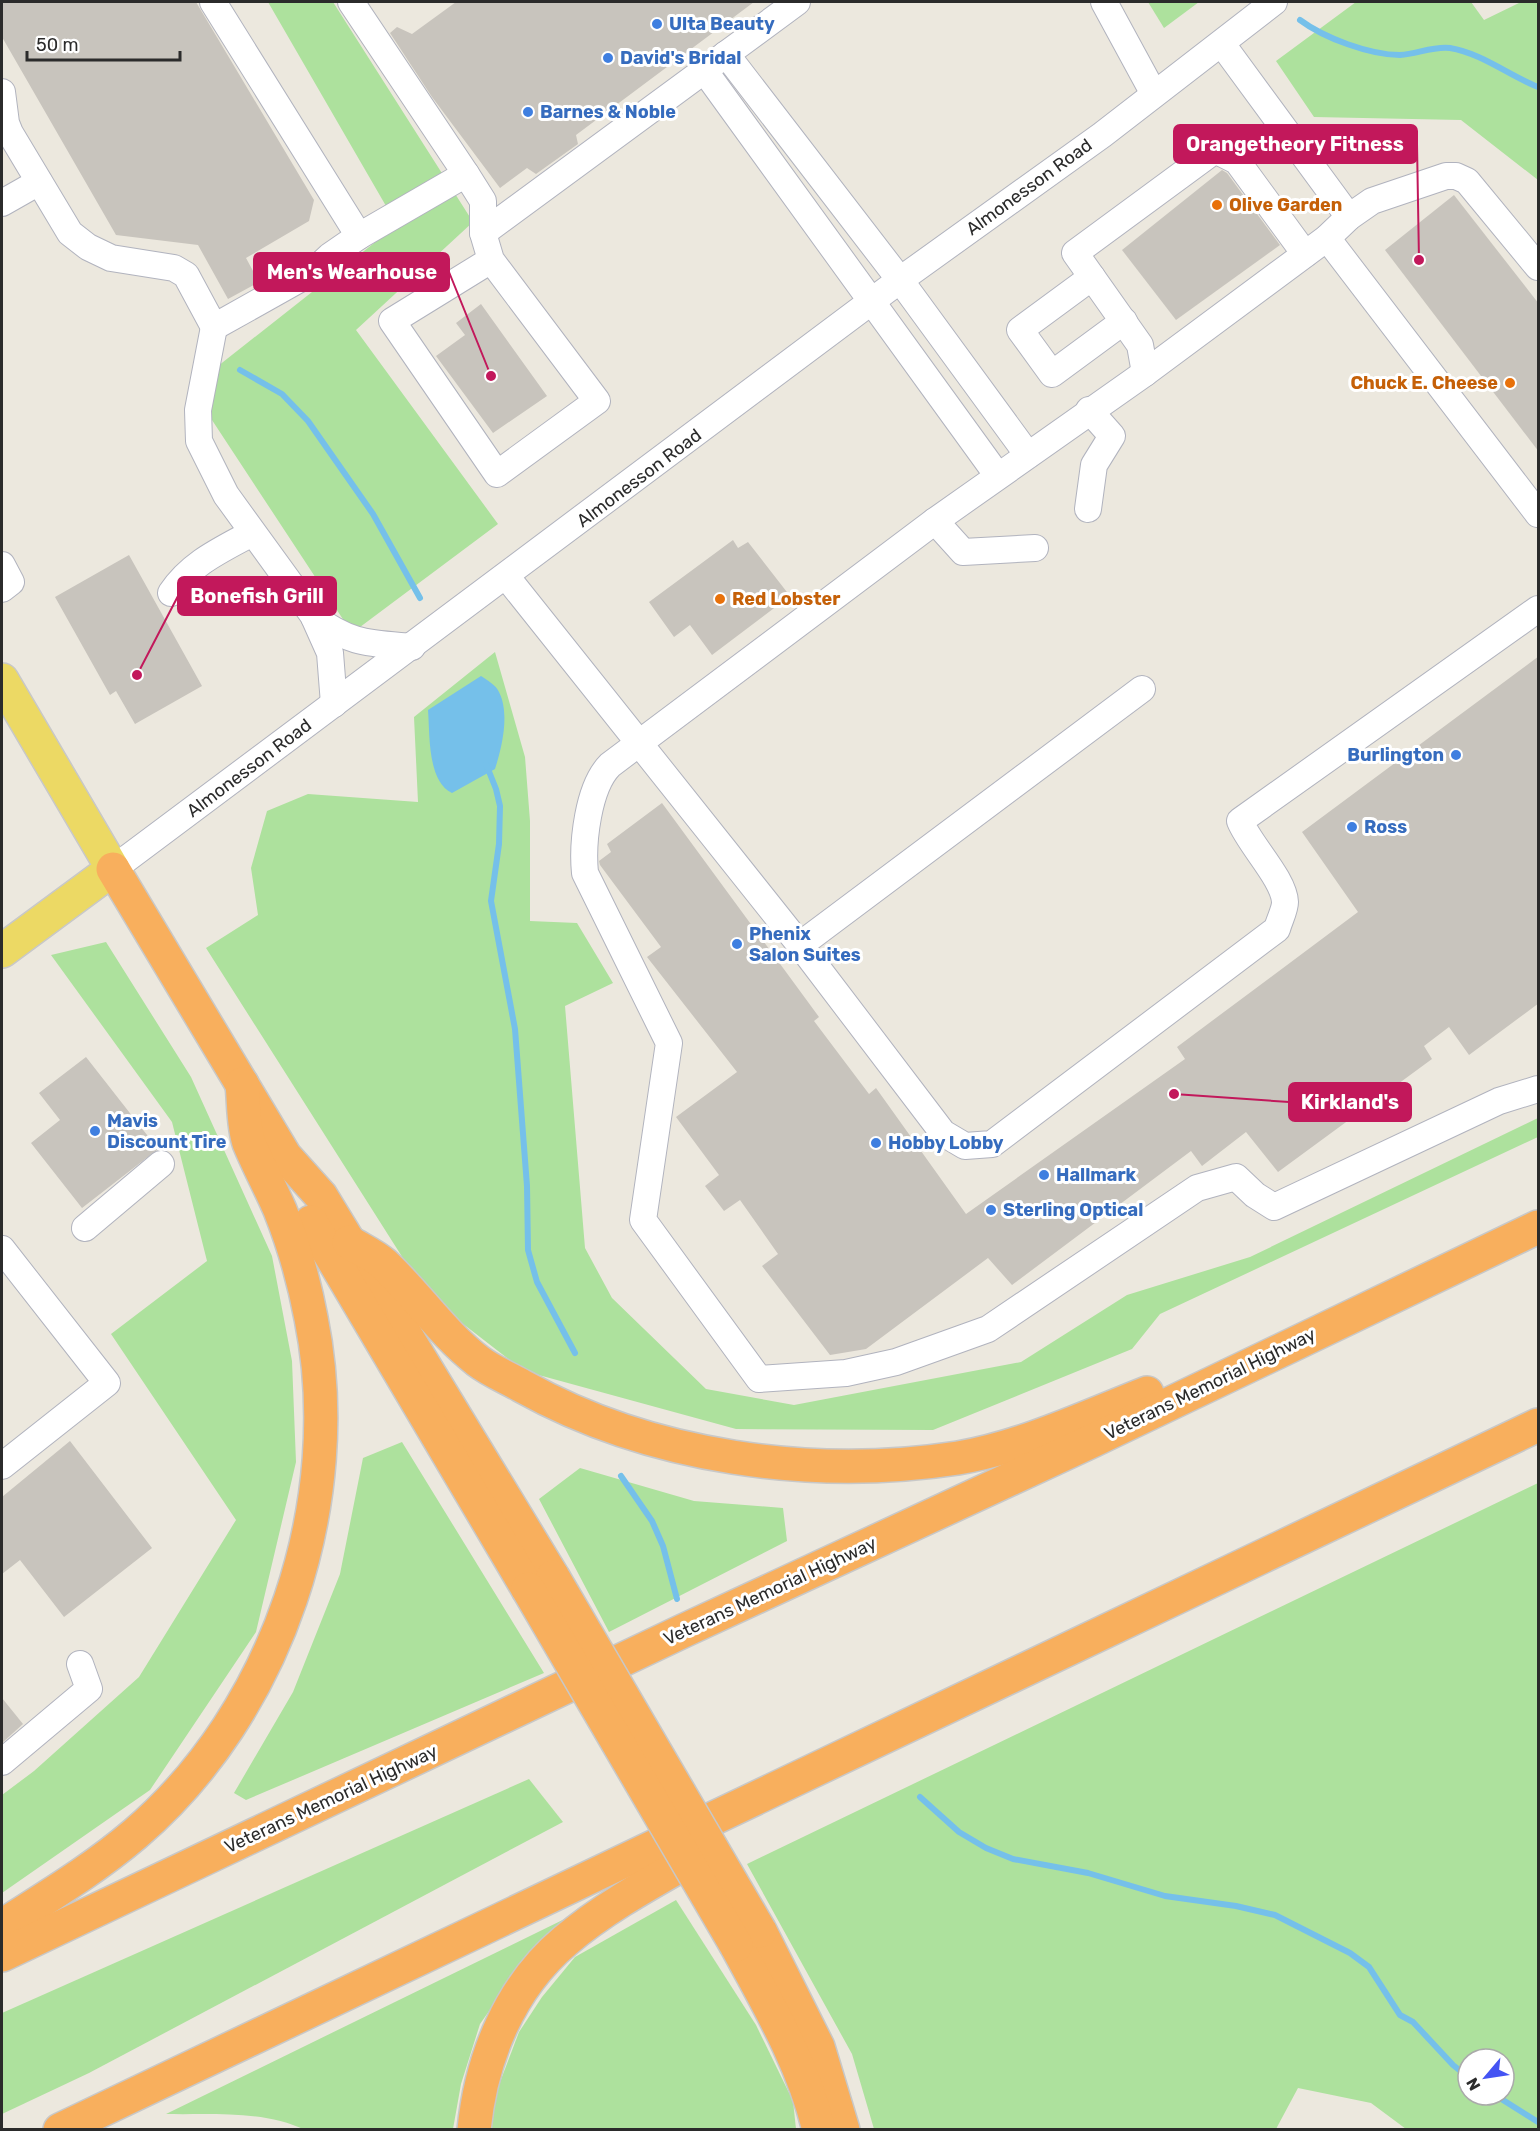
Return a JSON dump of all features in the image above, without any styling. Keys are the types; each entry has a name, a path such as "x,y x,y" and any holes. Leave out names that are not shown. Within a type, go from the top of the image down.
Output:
{"highway":[{"path":"113,869 285,1156 321,1196 349,1242 540,1583 748,1938 818,2047 843,2130"},
{"path":"2,1926 92,1867 135,1834 207,1756 260,1672 297,1580 314,1503 320,1440 318,1383 312,1321 299,1262 280,1212 248,1141 242,1084"},
{"path":"285,1156 302,1208 540,1583"},
{"name":"Veterans Memorial Highway","path":"2,1955 683,1631 1092,1442 1539,1227"},
{"path":"349,1242 383,1263 436,1323 479,1362 540,1396 590,1420 661,1441 729,1456 784,1464 845,1466 959,1457 1013,1444 1156,1389 1346,1308 1450,1268"},
{"path":"60,2130 1539,1425"},
{"path":"474,2130 483,2072 496,2037 511,2006 536,1970 565,1941 634,1894 759,1820 806,1776"},
{"path":"748,1938 813,2103 819,2130"}],"main road":[{"path":"2,680 113,869"},
{"name":"Almonesson Road","path":"2,951 113,869"}],"street":[{"path":"213,2 359,236"},
{"path":"351,2 483,201 483,233 490,260 597,401 497,474 392,321 490,260"},
{"path":"483,233 797,2"},
{"path":"1104,2 1154,94"},
{"name":"Almonesson Road","path":"113,869 873,303 900,280 1086,146 1274,2"},
{"path":"1222,44 1349,217"},
{"path":"726,54 900,280 1028,455"},
{"path":"704,70 998,476"},
{"path":"2,92 6,136 39,182 70,233 88,247 111,258 174,268 186,275 214,327 198,410 199,441 226,495 313,615 330,653 334,704"},
{"path":"1145,373 1140,345 1075,254 1215,150 1237,161 1305,254"},
{"path":"214,327 314,270 359,236 466,174"},
{"path":"1539,267 1467,181 1456,176 1414,185 1372,201 1349,217 1328,238 1145,373 1089,410 934,521 603,772 593,796 583,856 585,873 669,1044 644,1220 759,1380 846,1372 896,1362 988,1329 1197,1188 1236,1177 1274,1207 1499,1101 1539,1089"},
{"path":"2,203 39,182"},
{"path":"1328,238 1539,514"},
{"path":"1092,277 1020,330 1026,339 1052,374 1124,321"},
{"path":"1088,509 1094,465 1112,436 1089,410"},
{"path":"934,521 963,552 1035,548"},
{"path":"171,593 182,576 205,558 252,533"},
{"path":"507,576 800,945 944,1133 965,1146 992,1144 1277,929 1285,902 1277,881 1245,835 1240,821 1539,609"},
{"path":"313,615 344,637 363,643 412,647"},
{"path":"800,945 1142,689"},
{"path":"85,1228 162,1164"},
{"path":"2,1249 107,1383 2,1466"},
{"path":"2,1762 89,1689 80,1664"}],"green space":[{"path":"268,2 333,2 473,222 356,330 498,524 352,633 210,417 218,366 397,225"},
{"path":"1148,2 1199,2 1164,28"},
{"path":"1356,2 1471,2 1484,20 1521,2 1538,2 1538,180 1461,120 1314,117 1276,61"},
{"path":"495,652 525,757 530,821 530,921 577,923 613,983 565,1006 585,1248 612,1298 706,1389 794,1405 1021,1362 1127,1295 1250,1257 1538,1118 1538,1137 1160,1314 1132,1349 933,1430 736,1429 524,1371 427,1296 206,948 258,915 251,868 267,811 308,794 418,802 414,717"},
{"path":"106,942 191,1077 272,1256 292,1361 296,1462 256,1632 150,1790 2,1893 2,1795 34,1771 139,1677 236,1520 111,1334 207,1261 172,1122 51,955"},
{"path":"402,1442 544,1673 246,1800 234,1793 293,1692 340,1574 363,1458"},
{"path":"580,1468 694,1501 783,1508 787,1541 609,1632 539,1499"},
{"path":"1538,1483 1538,2129 1406,2129 1371,2103 1298,2088 1276,2129 874,2129 852,2054 747,1864"},
{"path":"529,1779 563,1822 89,2073 2,2114 2,2013"},
{"path":"676,1900 756,2025 793,2101 796,2129 491,2130 497,2090 519,2032 542,1997 575,1957"},
{"path":"585,1909 508,1984 480,2024 461,2084 453,2129 305,2130 255,2116 166,2114"}],"water":[{"path":"481,676 496,687 502,701 504,730 500,751 495,769 452,793 444,787 434,768 428,710"}],"building":[{"path":"2,2 196,2 314,200 309,221 246,258 259,282 228,299 198,245 116,235 2,37"},
{"path":"456,2 754,2 576,135 578,144 536,174 527,168 500,188 432,97 390,33 397,27 412,34"},
{"name":"Olive Garden","path":"1222,170 1227,173 1280,245 1176,320 1122,250"},
{"path":"1454,195 1539,304 1539,452 1385,250"},
{"path":"481,304 547,396 493,433 436,356 465,335 456,323"},
{"name":"Red Lobster","path":"733,540 738,548 748,542 790,596 712,655 690,625 674,637 649,602"},
{"path":"129,555 202,686 135,724 116,691 110,695 55,597"},
{"path":"1539,656 1539,1003 1469,1055 1449,1027 1424,1046 1432,1059 1278,1172 1246,1132 1202,1166 1191,1151 1012,1285 988,1258 866,1349 830,1355 762,1266 778,1254 740,1200 724,1211 705,1186 719,1175 676,1117 737,1072 647,957 661,947 600,865 599,861 611,852 607,844 662,803 819,1017 814,1021 869,1094 876,1088 966,1214 1185,1059 1177,1047 1358,912 1302,832"},
{"name":"Mavis Discount Tire","path":"86,1057 158,1149 82,1208 31,1143 60,1120 39,1093"},
{"path":"70,1441 152,1548 64,1617 20,1560 2,1574 2,1497"},
{"path":"2,1698 23,1724 2,1743"}],"waterway":[{"path":"1300,20 1334,39 1375,52 1400,55 1437,48 1462,51 1538,87"},
{"path":"240,370 282,394 308,421 373,514 420,598"},
{"path":"486,764 500,806 499,844 491,901 515,1029 527,1186 528,1250 537,1282 575,1353"},
{"path":"621,1476 652,1521 663,1546 677,1599"},
{"path":"920,1797 959,1832 986,1848 1013,1859 1088,1873 1165,1896 1236,1906 1275,1915 1350,1953 1369,1967 1400,2015 1413,2022 1456,2067"},
{"path":"1514,2107 1538,2122"}],"place":[{"name":"Ulta Beauty","path":"657,24"},
{"name":"David's Bridal","path":"608,58"},
{"name":"Barnes & Noble","path":"528,112"},
{"name":"Olive Garden","path":"1217,205"},
{"name":"Orangetheory Fitness","path":"1419,260"},
{"name":"Men's Wearhouse","path":"491,376"},
{"name":"Chuck E. Cheese","path":"1510,383"},
{"name":"Red Lobster","path":"720,599"},
{"name":"Bonefish Grill","path":"137,675"},
{"name":"Burlington","path":"1456,755"},
{"name":"Ross","path":"1352,827"},
{"name":"Phenix Salon Suites","path":"737,944"},
{"name":"Kirkland's","path":"1174,1094"},
{"name":"Mavis Discount Tire","path":"95,1131"},
{"name":"Hobby Lobby","path":"876,1143"},
{"name":"Hallmark","path":"1044,1175"},
{"name":"Sterling Optical","path":"991,1210"}]}
